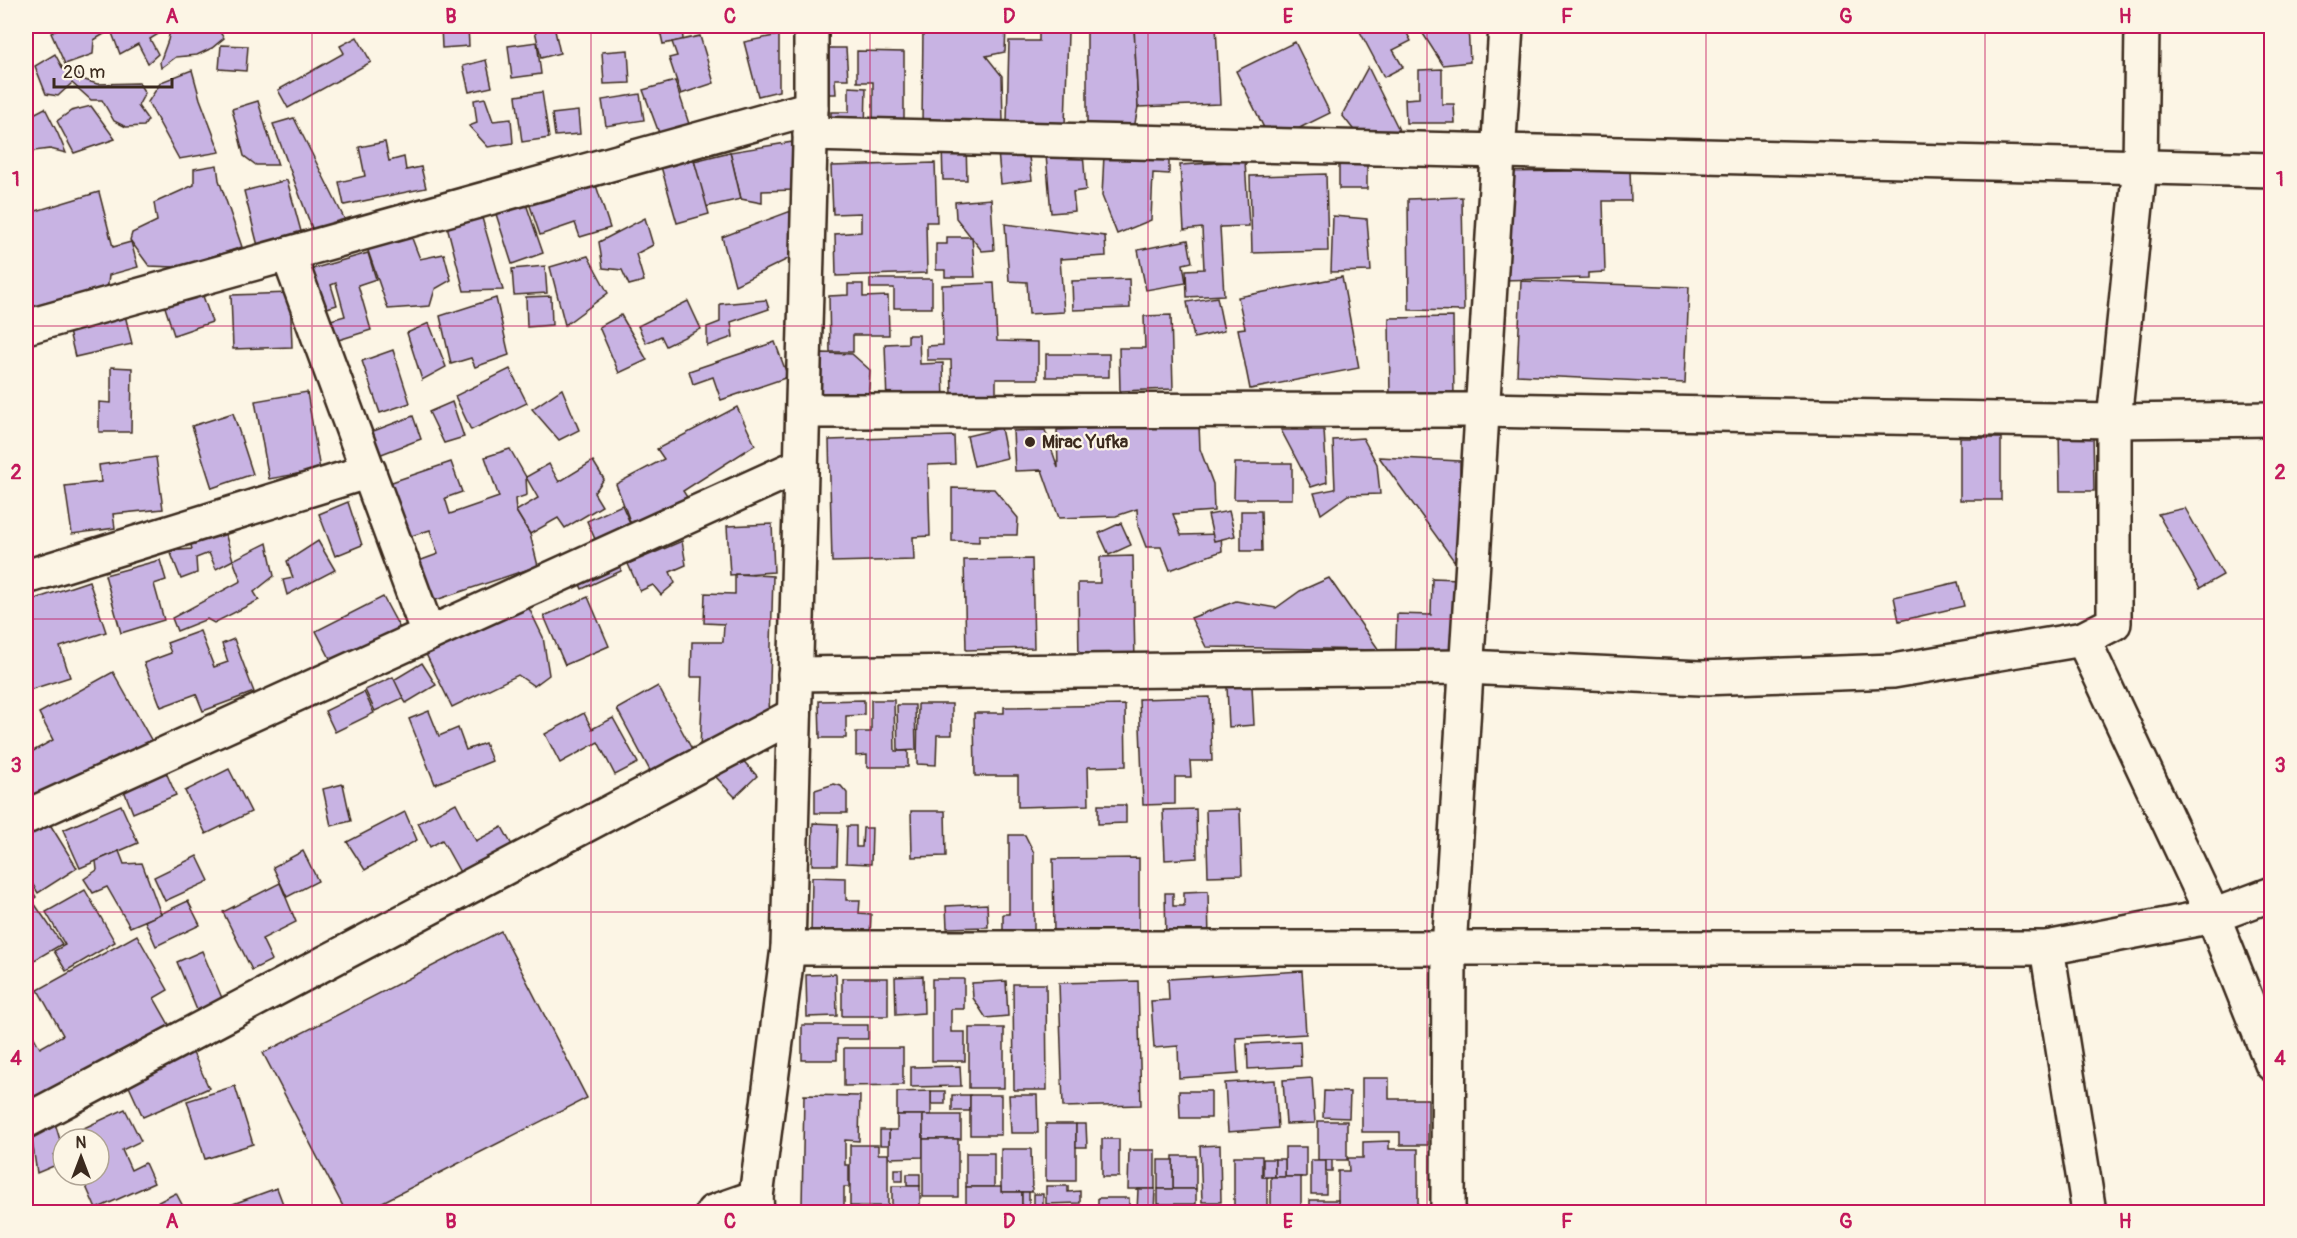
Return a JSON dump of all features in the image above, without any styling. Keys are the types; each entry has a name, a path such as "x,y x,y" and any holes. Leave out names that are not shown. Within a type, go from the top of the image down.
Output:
{"street":[{"path":"713,1212 756,1204 788,948 811,121 811,26"},
{"path":"1448,1212 1449,949 1506,26"},
{"path":"795,674 1466,667 1701,678 1893,671 2084,639 2114,623 2115,421 2140,166 2142,26"},
{"path":"26,327 288,254 811,121 1498,151 2271,170"},
{"path":"288,254 428,633"},
{"path":"803,411 1482,410 2115,421 2271,419"},
{"path":"26,817 801,465"},
{"path":"26,577 369,471"},
{"path":"2084,639 2213,916 2271,1064"},
{"path":"26,1121 794,715"},
{"path":"788,948 2047,948 2213,916 2271,894"},
{"path":"2047,948 2089,1212"}],"building":[{"path":"62,26 104,26 109,31 94,40 93,54 65,64 51,33"},
{"path":"127,26 157,26 160,33 150,39 158,54 148,63 138,44 120,54 112,33"},
{"path":"171,26 196,26 193,34 217,28 224,38 212,48 197,55 176,57 161,68 160,62"},
{"path":"441,26 468,26 469,46 442,48"},
{"path":"534,26 554,26 560,53 541,58"},
{"path":"659,26 682,26 683,40 663,44"},
{"path":"923,26 1006,26 1005,52 986,56 1002,76 1003,123 922,126"},
{"path":"1087,26 1134,26 1138,107 1133,134 1087,134"},
{"path":"1134,26 1216,26 1220,104 1138,107"},
{"path":"1357,26 1403,26 1411,41 1393,50 1403,67 1384,77"},
{"path":"1418,26 1468,26 1470,62 1443,65"},
{"path":"1039,31 1068,33 1065,125 1007,123 1009,41 1039,41"},
{"path":"779,35 779,91 758,96 744,42"},
{"path":"700,36 714,83 681,94 669,58 677,56 672,42"},
{"path":"357,37 371,62 288,108 278,90 344,53 340,46"},
{"path":"537,42 541,74 512,78 508,46"},
{"path":"1295,42 1330,113 1271,142 1236,71"},
{"path":"221,45 248,46 246,71 219,69"},
{"path":"825,48 846,48 848,79 835,79 836,94 827,94"},
{"path":"628,50 630,83 604,84 602,52"},
{"path":"857,51 904,52 904,128 873,128 873,82 857,82"},
{"path":"55,54 63,69 69,67 85,80 97,84 139,83 145,93 138,106 148,120 144,126 126,127 114,121 102,100 91,100 72,83 58,96 46,94 35,66"},
{"path":"486,60 492,87 469,92 463,66"},
{"path":"1368,67 1402,136 1360,138 1342,115"},
{"path":"1442,69 1442,104 1454,104 1455,123 1406,123 1405,99 1419,98 1419,70"},
{"path":"192,70 200,99 220,152 179,159 148,102 161,82"},
{"path":"675,81 691,130 662,141 643,90"},
{"path":"849,87 866,88 865,130 831,130 831,112 849,112"},
{"path":"542,92 549,138 522,142 516,96"},
{"path":"640,94 644,120 606,126 602,100"},
{"path":"485,98 493,121 511,119 513,143 488,147 469,126 477,123 474,100"},
{"path":"258,101 278,165 256,165 244,156 232,109"},
{"path":"91,106 115,139 74,153 57,121 71,111"},
{"path":"45,108 66,153 50,149 26,152 26,118"},
{"path":"578,111 580,134 555,136 552,114"},
{"path":"294,118 348,226 316,239 273,124"},
{"path":"385,142 389,161 404,157 406,170 421,167 426,188 344,205 339,182 365,176 359,147"},
{"path":"793,142 794,190 762,191 762,203 741,199 730,152"},
{"path":"966,144 967,180 943,180 942,145"},
{"path":"1028,149 1032,180 1001,184 998,152"},
{"path":"730,152 741,199 705,207 694,161"},
{"path":"692,153 709,214 677,223 660,163"},
{"path":"1083,153 1086,190 1073,192 1075,211 1051,213 1046,155"},
{"path":"1104,155 1169,158 1169,174 1153,173 1151,220 1117,234 1102,196"},
{"path":"1339,155 1367,155 1367,189 1339,189"},
{"path":"1245,161 1249,226 1220,227 1224,295 1187,297 1186,270 1204,269 1202,228 1184,230 1180,165"},
{"path":"935,163 937,222 926,222 927,273 836,276 835,234 861,232 861,213 833,214 831,166"},
{"path":"217,165 219,180 242,247 192,263 192,276 179,276 174,267 149,266 130,240 132,233 157,221 154,203 194,185 194,169"},
{"path":"1630,170 1631,201 1603,201 1605,272 1588,273 1588,278 1502,280 1500,172"},
{"path":"1326,174 1328,251 1252,253 1250,176"},
{"path":"593,176 610,228 580,237 575,223 540,235 527,197"},
{"path":"287,180 302,235 258,246 244,191"},
{"path":"99,192 113,247 131,242 138,267 109,275 107,292 26,310 26,214"},
{"path":"1462,197 1464,311 1409,310 1408,199"},
{"path":"991,199 994,250 982,251 956,218 955,202"},
{"path":"525,201 543,253 512,264 495,211"},
{"path":"480,211 503,290 464,291 445,218"},
{"path":"791,211 790,258 735,285 722,237"},
{"path":"1333,216 1367,219 1371,271 1331,272"},
{"path":"645,218 653,245 636,254 644,281 629,285 622,270 603,268 599,242"},
{"path":"1005,224 1105,236 1106,256 1060,259 1064,312 1029,314 1027,282 1009,281"},
{"path":"408,228 420,259 444,254 451,280 435,289 430,306 388,309 366,245"},
{"path":"947,237 972,237 975,277 945,277 945,270 936,270 936,244 947,244"},
{"path":"1188,240 1192,262 1183,264 1186,283 1146,290 1138,250"},
{"path":"368,253 376,279 358,285 371,330 319,346 313,325 345,316 336,283 331,285 337,305 317,311 305,271"},
{"path":"588,256 608,293 565,325 550,267"},
{"path":"545,266 547,293 514,295 512,269"},
{"path":"1342,277 1359,368 1250,389 1238,329 1245,328 1238,297"},
{"path":"870,279 932,279 932,308 894,308 894,288 870,288"},
{"path":"1129,279 1130,308 1073,310 1072,281"},
{"path":"1521,281 1689,287 1685,383 1517,375"},
{"path":"994,283 997,341 1038,342 1038,379 996,379 996,394 952,394 951,360 927,360 927,346 943,345 942,285"},
{"path":"848,284 863,284 863,297 888,296 889,335 853,335 853,352 830,352 829,296 848,295"},
{"path":"202,293 212,322 174,335 164,304"},
{"path":"290,293 292,347 233,349 231,295"},
{"path":"551,296 552,325 527,327 526,297"},
{"path":"1217,297 1224,331 1194,338 1187,302"},
{"path":"496,298 509,355 475,367 471,358 451,364 440,316"},
{"path":"766,300 769,309 731,322 733,337 707,346 707,327 720,322 720,304"},
{"path":"688,301 701,329 666,346 661,336 646,343 638,326"},
{"path":"125,315 132,344 75,357 68,327"},
{"path":"621,315 647,360 619,373 599,327"},
{"path":"1171,315 1173,389 1120,391 1119,348 1145,348 1144,316"},
{"path":"1453,317 1454,400 1390,400 1389,318"},
{"path":"429,323 446,367 422,380 407,333"},
{"path":"908,335 919,335 920,364 943,363 944,403 887,404 885,344 908,343"},
{"path":"775,342 788,377 721,400 713,377 693,384 689,371"},
{"path":"393,350 410,403 380,413 362,361"},
{"path":"822,353 852,354 870,370 868,404 821,403"},
{"path":"1046,354 1109,354 1109,377 1046,377"},
{"path":"111,367 132,368 131,432 99,432 99,402 111,403"},
{"path":"510,369 527,403 471,430 455,396"},
{"path":"562,389 579,430 559,440 532,409"},
{"path":"307,392 320,470 269,479 255,401"},
{"path":"452,402 464,437 444,443 429,412"},
{"path":"737,407 755,445 683,491 687,497 634,532 616,484 664,459 657,449"},
{"path":"233,413 253,474 212,488 192,426"},
{"path":"413,416 421,439 371,458 363,435"},
{"path":"1199,425 1200,449 1213,484 1214,511 1173,514 1181,535 1221,534 1222,551 1170,570 1161,547 1146,547 1138,526 1137,509 1116,516 1059,518 1042,470 1015,471 1013,431 1045,430 1058,468 1057,430"},
{"path":"1001,428 1007,458 974,466 967,436"},
{"path":"1281,430 1324,430 1327,482 1311,487"},
{"path":"2059,430 2093,430 2094,491 2060,491"},
{"path":"954,436 955,464 928,465 930,536 913,537 914,560 832,562 829,440"},
{"path":"1363,438 1377,464 1380,494 1348,495 1321,514 1314,493 1335,489 1333,440"},
{"path":"1960,438 2001,438 2001,500 1960,500"},
{"path":"510,449 526,477 527,495 515,499 516,511 530,534 538,566 430,602 416,562 438,554 430,530 405,538 386,484 451,462 462,492 445,498 450,514 499,497 485,457"},
{"path":"156,457 163,509 113,514 115,528 72,534 65,486 101,482 99,465"},
{"path":"1379,457 1460,461 1460,569"},
{"path":"593,461 604,479 594,493 602,506 565,528 558,518 530,534 516,511 538,498 526,477 549,464 559,482"},
{"path":"1235,463 1292,463 1292,499 1234,499"},
{"path":"952,488 994,489 1018,518 1017,535 979,535 979,542 952,541"},
{"path":"348,502 362,545 335,556 319,514"},
{"path":"622,505 634,532 599,548 587,521"},
{"path":"2185,508 2223,575 2200,588 2158,514"},
{"path":"1229,511 1235,536 1214,541 1208,515"},
{"path":"1241,511 1261,511 1262,551 1241,551"},
{"path":"1121,523 1131,545 1109,555 1099,533"},
{"path":"772,524 774,572 730,575 727,526"},
{"path":"223,526 233,560 216,569 209,553 196,558 197,573 181,579 170,551 192,549 188,535"},
{"path":"318,541 335,570 287,595 283,580 293,578 287,561"},
{"path":"682,541 686,565 670,572 675,583 661,595 653,585 640,591 628,564"},
{"path":"267,543 274,576 254,592 259,600 214,623 207,619 177,631 172,618 241,581 233,560"},
{"path":"620,554 621,571 582,589 576,575"},
{"path":"1133,556 1135,663 1079,665 1078,583 1100,583 1100,557"},
{"path":"1032,559 1034,648 966,650 964,560"},
{"path":"160,560 166,580 154,584 164,620 121,633 105,575"},
{"path":"735,574 773,576 768,751 700,749 703,677 691,677 692,642 723,642 724,624 704,623 705,593 735,594"},
{"path":"1329,578 1379,650 1206,647 1191,618 1236,601 1276,608 1300,591"},
{"path":"1432,578 1460,579 1463,667 1395,665 1397,614 1431,615"},
{"path":"89,581 106,632 60,647 70,677 26,691 26,602"},
{"path":"1958,582 1964,606 1899,621 1894,597"},
{"path":"383,597 405,638 339,676 316,631"},
{"path":"588,597 609,646 565,665 544,616"},
{"path":"525,600 543,637 549,675 534,686 518,675 452,707 424,650"},
{"path":"200,631 214,667 228,662 222,644 234,639 254,692 203,711 196,694 161,707 144,663 171,653 167,643"},
{"path":"422,663 436,685 406,703 392,681"},
{"path":"113,672 154,745 26,802 26,755 53,740 39,713"},
{"path":"393,677 403,698 375,711 365,690"},
{"path":"658,686 695,755 654,778 617,709"},
{"path":"1252,686 1254,725 1229,727 1227,687"},
{"path":"364,692 374,713 335,732 325,711"},
{"path":"1210,697 1212,761 1190,761 1191,777 1175,777 1175,804 1143,805 1139,699"},
{"path":"864,700 864,715 846,716 846,738 820,738 819,701"},
{"path":"871,700 894,700 895,751 908,751 908,767 867,767 867,755 856,756 856,732 871,732"},
{"path":"918,704 952,704 952,735 937,735 936,765 917,764"},
{"path":"897,705 915,705 916,750 898,751"},
{"path":"1125,705 1126,766 1088,767 1089,805 1018,807 1018,776 975,776 974,713 1004,713 1004,707"},
{"path":"429,711 439,736 458,728 466,750 485,743 492,761 435,784 409,719"},
{"path":"584,713 592,729 613,718 638,763 615,775 598,742 560,763 545,734"},
{"path":"738,755 757,776 735,797 715,776"},
{"path":"229,769 251,812 206,834 185,791"},
{"path":"165,770 176,795 133,813 123,788"},
{"path":"343,784 351,821 331,826 323,789"},
{"path":"834,784 841,786 847,793 847,813 815,813 815,790"},
{"path":"456,803 476,841 502,827 518,856 466,883 442,840 430,847 418,823"},
{"path":"121,805 138,843 80,868 63,830"},
{"path":"1098,805 1126,805 1126,823 1098,824"},
{"path":"1196,809 1197,858 1165,860 1163,810"},
{"path":"1240,809 1242,875 1208,876 1206,810"},
{"path":"911,811 945,811 946,856 912,857"},
{"path":"405,812 417,840 365,870 347,842"},
{"path":"43,813 77,868 38,893 26,874 26,824"},
{"path":"813,823 838,824 837,865 812,865"},
{"path":"847,826 856,826 856,847 862,847 863,828 872,828 871,864 846,863"},
{"path":"1009,835 1025,835 1034,853 1034,941 1003,941 1003,914 1009,914"},
{"path":"119,851 124,864 142,863 161,914 130,927 107,887 93,893 84,879 97,870 96,861"},
{"path":"303,851 318,881 287,897 273,867"},
{"path":"197,856 209,881 165,901 154,877"},
{"path":"1139,858 1139,935 1054,936 1053,859"},
{"path":"812,877 846,878 846,900 860,900 859,913 871,914 870,938 811,937"},
{"path":"26,879 36,897 26,904"},
{"path":"280,883 296,922 262,939 272,960 252,970 223,912"},
{"path":"85,890 115,942 66,971 54,951 65,945 46,912"},
{"path":"1208,891 1209,942 1166,942 1165,893 1173,893 1173,906 1184,906 1184,892"},
{"path":"188,901 200,925 156,946 145,921"},
{"path":"34,903 62,944 26,965 26,908"},
{"path":"987,904 988,927 947,928 946,906"},
{"path":"501,931 587,1098 363,1212 346,1212 263,1053"},
{"path":"137,935 168,990 154,998 176,1037 110,1074 102,1062 26,1105 26,1023 40,1048 63,1035 38,990"},
{"path":"202,951 225,1005 199,1015 177,962"},
{"path":"1302,971 1306,1034 1236,1038 1238,1074 1179,1078 1178,1046 1154,1048 1151,1001 1169,1000 1168,979"},
{"path":"836,974 837,1016 807,1017 806,975"},
{"path":"923,976 924,1013 896,1015 895,977"},
{"path":"842,978 888,978 888,1016 842,1016"},
{"path":"932,979 964,979 964,1009 951,1009 951,1032 965,1032 965,1061 932,1061"},
{"path":"1006,981 1008,1016 986,1018 973,998 972,983"},
{"path":"1138,981 1141,1105 1063,1107 1059,983"},
{"path":"1013,984 1046,984 1047,1090 1014,1090"},
{"path":"802,1025 868,1025 868,1039 837,1039 837,1060 802,1060"},
{"path":"969,1028 1004,1028 1004,1088 969,1088"},
{"path":"1300,1041 1301,1066 1248,1069 1247,1044"},
{"path":"844,1048 903,1048 903,1085 844,1086"},
{"path":"193,1053 209,1088 143,1117 127,1082"},
{"path":"960,1066 961,1086 911,1087 911,1067"},
{"path":"1312,1078 1315,1123 1286,1124 1283,1080"},
{"path":"1362,1078 1389,1078 1389,1099 1428,1099 1428,1145 1400,1145 1400,1132 1362,1132"},
{"path":"1275,1080 1278,1128 1228,1132 1225,1083"},
{"path":"235,1086 253,1144 205,1159 187,1101"},
{"path":"931,1091 945,1091 945,1104 931,1104"},
{"path":"931,1091 931,1115 897,1115 897,1092"},
{"path":"1179,1091 1211,1091 1211,1118 1180,1118"},
{"path":"1324,1091 1350,1092 1349,1118 1323,1117"},
{"path":"804,1095 860,1096 859,1141 845,1140 845,1165 849,1165 849,1187 844,1187 844,1206 802,1206"},
{"path":"952,1095 970,1095 970,1111 952,1111"},
{"path":"970,1095 1001,1095 1001,1135 970,1135"},
{"path":"1009,1095 1037,1095 1038,1133 1011,1133"},
{"path":"125,1109 141,1141 122,1150 131,1170 145,1163 154,1183 96,1209 86,1187 111,1187 111,1127 86,1127"},
{"path":"897,1115 923,1115 923,1157 889,1158 889,1130 897,1130"},
{"path":"923,1115 961,1115 961,1139 923,1139"},
{"path":"1318,1121 1347,1121 1347,1160 1318,1160"},
{"path":"55,1123 56,1127 51,1127 51,1167 37,1173 31,1134"},
{"path":"1046,1124 1076,1124 1076,1181 1046,1181"},
{"path":"1076,1124 1086,1124 1087,1147 1076,1147"},
{"path":"880,1130 889,1130 889,1145 880,1145"},
{"path":"923,1139 958,1139 958,1197 923,1197"},
{"path":"1102,1139 1119,1139 1119,1177 1102,1177"},
{"path":"1389,1141 1389,1149 1418,1149 1418,1212 1338,1212 1338,1171 1349,1171 1348,1158 1363,1158 1363,1142"},
{"path":"850,1145 878,1145 878,1154 888,1154 888,1206 850,1206"},
{"path":"1220,1145 1221,1202 1202,1202 1200,1146"},
{"path":"1285,1147 1306,1147 1306,1177 1285,1177"},
{"path":"1001,1149 1031,1149 1032,1192 1001,1192"},
{"path":"1129,1150 1155,1150 1155,1189 1128,1189"},
{"path":"966,1153 994,1153 994,1187 966,1187"},
{"path":"1173,1156 1196,1156 1196,1189 1173,1189"},
{"path":"1234,1156 1262,1156 1262,1177 1267,1177 1267,1212 1234,1212"},
{"path":"1263,1159 1275,1159 1275,1177 1263,1177"},
{"path":"1275,1159 1285,1159 1285,1177 1275,1177"},
{"path":"1158,1160 1173,1160 1173,1189 1158,1189"},
{"path":"1311,1160 1326,1160 1326,1194 1311,1194"},
{"path":"1326,1160 1332,1160 1332,1171 1326,1171"},
{"path":"895,1169 903,1169 903,1181 895,1181"},
{"path":"907,1174 920,1174 920,1186 907,1186"},
{"path":"1271,1177 1301,1177 1301,1206 1271,1206"},
{"path":"892,1186 920,1186 920,1209 892,1209"},
{"path":"1046,1186 1068,1186 1068,1192 1080,1191 1080,1203 1046,1204"},
{"path":"966,1187 1001,1187 1001,1192 1022,1192 1022,1206 966,1206"},
{"path":"277,1188 286,1212 236,1212 233,1204"},
{"path":"1138,1189 1155,1189 1154,1212 1137,1212"},
{"path":"1158,1189 1196,1189 1196,1204 1158,1204"},
{"path":"1022,1192 1029,1192 1029,1206 1022,1206"},
{"path":"176,1193 186,1212 139,1212"},
{"path":"1034,1194 1043,1194 1043,1206 1034,1206"},
{"path":"1098,1198 1129,1198 1129,1212 1098,1212"},
{"path":"1310,1200 1338,1200 1338,1212 1310,1212"},
{"path":"1271,1206 1293,1206 1293,1212 1271,1212"}],"place":[{"name":"Mirac Yufka","path":"1030,442"}]}
